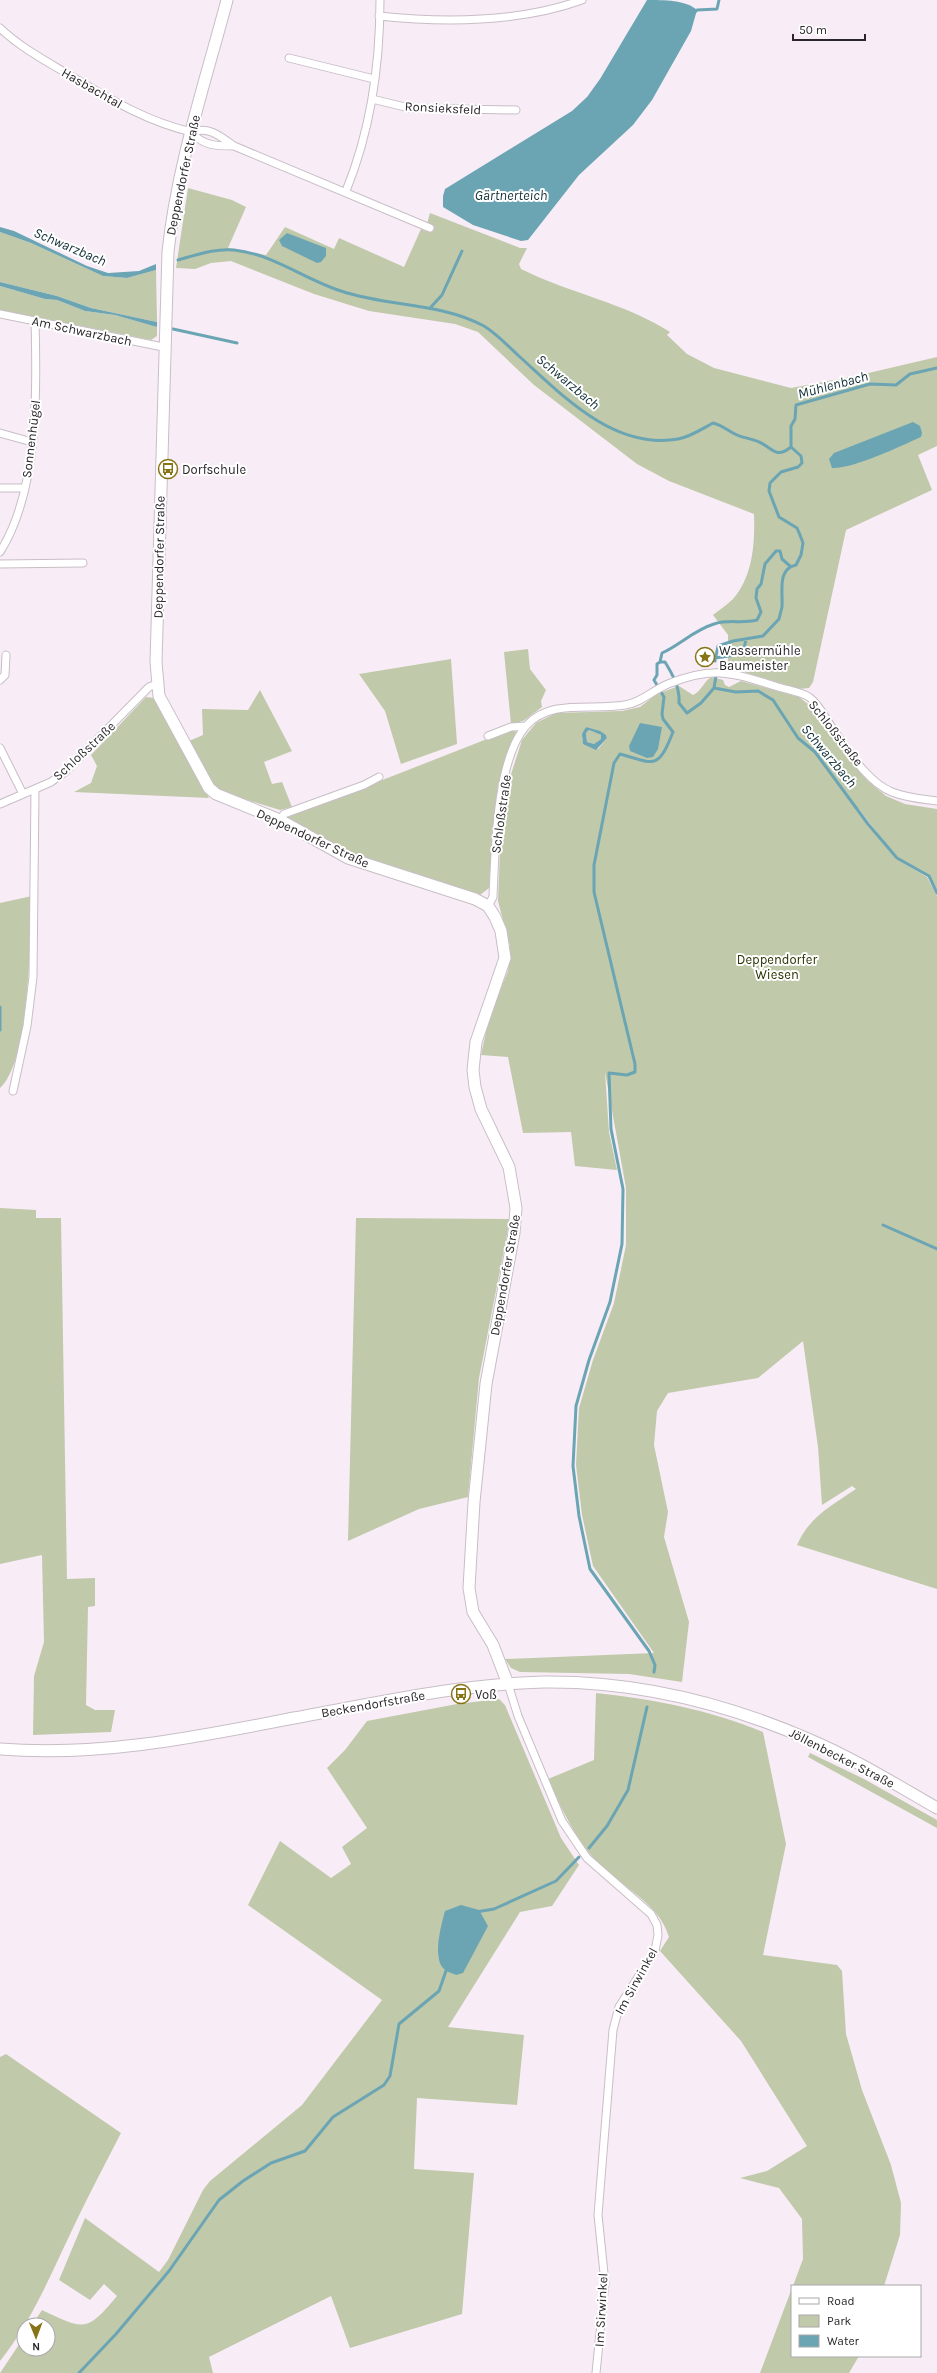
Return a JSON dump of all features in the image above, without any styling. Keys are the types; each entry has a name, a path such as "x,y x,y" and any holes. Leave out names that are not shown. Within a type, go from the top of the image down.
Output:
{"street":[{"name":"Deppendorfer Straße","path":"227,0 192,132 170,229 163,347 157,684 163,704 208,788 225,800 280,820 348,858 475,899 488,906 502,931 504,958 476,1042 473,1070 481,1109 509,1167 516,1208 514,1233 486,1384 474,1502 469,1588 473,1612 493,1645 508,1684"},
{"path":"346,191 354,171 372,99 380,16 380,0"},
{"path":"380,16 425,19 499,18 535,12 582,0"},
{"name":"Hasbachtal","path":"0,28 21,46 127,109 152,121 192,132"},
{"path":"289,58 374,79"},
{"name":"Ronsieksfeld","path":"372,99 408,108 516,110"},
{"path":"234,146 214,146 198,140 192,132 203,128 213,132 234,146 346,191 430,228"},
{"name":"Am Schwarzbach","path":"0,314 163,347"},
{"name":"Sonnenhügel","path":"0,552 14,525 24,488 32,442 36,390 35,321"},
{"path":"0,433 32,442"},
{"path":"0,488 24,488"},
{"path":"0,564 83,563"},
{"path":"0,680 5,675 6,655"},
{"name":"Schloßstraße","path":"488,906 493,897 496,832 502,786 517,741 526,726 541,714 556,708 613,707 633,704 662,686 698,674 719,671 752,679 810,697 865,771 880,785 891,792 910,798 937,801"},
{"name":"Schloßstraße","path":"0,804 51,782 65,772 148,688 157,684"},
{"path":"488,736 511,726 526,726"},
{"path":"0,748 23,794"},
{"path":"280,820 284,814 364,785 379,777"},
{"path":"12,1091 27,1026 33,977 35,789"},
{"name":"Beckendorfstraße","path":"0,1749 56,1751 121,1748 176,1740 459,1689 543,1682 610,1685 693,1699 745,1714"},
{"name":"Im Sirwinkel","path":"508,1684 538,1766 562,1821 587,1858 646,1908 657,1925 657,1942 655,1951 620,2008 614,2030 598,2215 605,2283 596,2373"},
{"name":"Jöllenbecker Straße","path":"745,1714 811,1740 937,1808"}],"green space":[{"path":"188,188 232,200 246,207 228,248 266,255 285,227 334,249 339,238 404,267 421,229 425,231 430,213 520,248 527,248 519,264 521,269 558,285 634,313 653,322 670,332 667,335 687,354 714,368 791,388 860,375 937,357 937,446 918,455 932,490 846,530 813,682 809,688 799,689 728,667 728,635 713,615 733,599 745,580 749,570 753,548 754,514 669,481 637,464 534,385 478,332 455,324 369,311 314,294 231,261 211,263 195,269 176,268"},
{"path":"0,232 31,243 103,276 127,278 156,270 157,322 91,308 57,296 0,282"},
{"path":"0,286 45,299 57,300 85,311 115,315 154,326 157,327 157,336 151,340 0,310"},
{"path":"528,649 530,669 546,690 541,701 542,707 523,721 511,724 504,652"},
{"path":"451,659 457,744 401,764 385,711 359,674"},
{"name":"Deppendorfer Wiesen","path":"712,677 723,680 725,685 729,687 741,681 799,697 812,707 869,782 886,796 905,804 937,809 937,890 929,876 898,857 859,809 856,810 897,859 927,877 937,896 937,1589 797,1545 808,1526 822,1512 856,1489 852,1486 822,1505 818,1447 803,1341 758,1378 668,1393 657,1411 654,1445 668,1512 664,1537 689,1622 682,1682 629,1674 520,1672 511,1668 505,1659 654,1653 593,1566 582,1515 576,1465 579,1408 593,1360 614,1303 626,1245 626,1188 605,1072 609,1132 617,1170 575,1166 571,1132 523,1133 508,1057 481,1055 489,1018 508,971 510,946 498,901 501,826 507,787 522,740 536,723 556,713 622,711 640,707 657,694 679,686 693,695 699,691 709,678","holes":["586,727 606,735 607,738 598,749 582,740"]},
{"path":"260,690 292,751 264,762 272,784 282,782 292,807 280,810 218,791 210,781 189,741 203,735 202,709 248,710"},
{"path":"146,697 154,698 209,798 74,792 91,783 97,766 91,755"},
{"path":"510,730 517,732 506,755 498,785 493,826 489,888 480,895 355,856 288,821 288,817"},
{"path":"589,730 601,735 601,739 594,744 587,742 586,733"},
{"path":"32,896 29,968 23,1026 17,1053 10,1074 0,1088 0,903"},
{"path":"0,1208 36,1210 36,1218 61,1218 67,1579 95,1578 95,1606 88,1607 86,1705 95,1710 115,1710 111,1732 33,1735 34,1676 44,1642 42,1555 0,1564"},
{"path":"356,1218 510,1219 479,1378 468,1497 419,1509 348,1541"},
{"path":"596,1693 681,1706 723,1717 763,1732 786,1844 763,1955 837,1965 842,1971 846,2034 862,2090 891,2165 901,2203 900,2235 884,2285 793,2285 803,2259 802,2219 779,2188 740,2178 767,2171 807,2146 741,2041 660,1951 669,1937 664,1924 647,1904 596,1861 581,1842 569,1822 548,1779 594,1760"},
{"path":"499,1699 505,1705 561,1838 579,1865 552,1906 520,1912 448,2027 524,2035 517,2105 417,2098 414,2169 474,2173 462,2314 350,2348 331,2296 209,2357 213,2373 0,2373 16,2349 16,2357 56,2357 56,2317 37,2317 42,2310 67,2321 76,2324 83,2324 98,2317 117,2296 104,2284 90,2300 59,2280 85,2218 159,2272 168,2260 203,2190 210,2181 302,2105 382,2000 248,1905 280,1841 331,1878 351,1864 342,1847 367,1828 327,1768 345,1750 367,1721 457,1704","holes":["440,1933 456,1975 440,1963 438,1953"]},
{"path":"810,1753 864,1779 937,1820 937,1828 808,1757"},
{"path":"6,2054 121,2133 29,2317 16,2317 16,2339 0,2361 0,2057"},
{"path":"791,2291 791,2357 858,2357 849,2373 760,2373"}],"water":[{"name":"Gärtnerteich","path":"647,0 681,2 697,10 691,31 652,100 633,125 579,175 528,240 521,241 473,225 443,207 443,196 445,189 572,111 587,97 600,79"},
{"path":"0,227 14,231 87,266 108,273 139,271 156,264 156,270 127,278 103,276 31,243 0,232"},
{"path":"287,233 326,248 326,256 321,262 317,263 282,246 279,240"},
{"path":"0,282 57,296 91,308 157,322 157,327 115,315 85,311 57,300 45,299 0,286"},
{"path":"913,422 920,426 922,433 921,437 864,461 852,465 832,468 829,459 834,453"},
{"path":"640,723 662,727 658,749 653,757 647,758 630,751 629,746"},
{"path":"586,727 600,731 606,735 607,738 596,750 583,744 582,734","holes":["589,730 601,735 601,739 594,744 587,742 586,733"]},
{"path":"461,1905 479,1910 488,1926 463,1973 456,1975 445,1970 440,1964 438,1942 445,1911"}],"waterway":[{"path":"695,12 697,10 717,9 719,0"},
{"name":"Schwarzbach","path":"178,260 206,252 220,250 248,252 262,256 341,291 377,300 431,309 467,318 484,326 494,333 554,388 591,417 611,428 632,436 655,440 678,439 691,435 713,423 738,435 759,442 777,452 786,451 791,447 801,456 802,463 798,467 781,472 770,483 769,491 779,517 797,528 803,543 801,555 796,565 790,567 783,576 782,607 779,619 763,636 733,641 718,646 715,661"},
{"path":"431,307 442,295 462,251"},
{"path":"173,329 237,343"},
{"name":"Mühlenbach","path":"791,447 791,426 795,419 796,405 870,384 896,385 910,374 937,368"},
{"path":"654,1672 655,1665 649,1651 590,1569 579,1516 573,1466 576,1406 589,1360 610,1302 622,1244 623,1189 611,1129 609,1073 627,1075 635,1072 635,1064 594,892 594,865 614,763 620,754 641,760 654,761 663,753 673,732 663,719 662,714 664,697 654,680 657,675 657,664 660,662 662,653 700,630 714,624 757,620 761,612 756,598 757,589 761,584 765,564 776,551 780,551 782,559 790,566"},
{"name":"Schwarzbach","path":"715,658 743,654 746,639"},
{"path":"660,662 665,662 671,672 677,687 679,703 687,713 701,703 714,688"},
{"name":"Schwarzbach","path":"716,676 714,688 736,692 758,691 773,700 798,738 815,752 868,824 897,858 929,876 937,893"},
{"path":"0,1007 0,1030"},
{"path":"883,1225 937,1249"},
{"path":"589,1848 607,1826 628,1790 647,1707"},
{"path":"476,1912 494,1909 556,1881 579,1857"},
{"path":"79,2373 116,2334 169,2271 219,2200 243,2181 271,2163 305,2151 333,2117 384,2085 390,2076 399,2024 439,1991 447,1968"}],"place":[{"name":"Dorfschule","path":"168,469"},
{"name":"Wassermühle Baumeister","path":"705,657"},
{"name":"Voß","path":"461,1694"}]}
